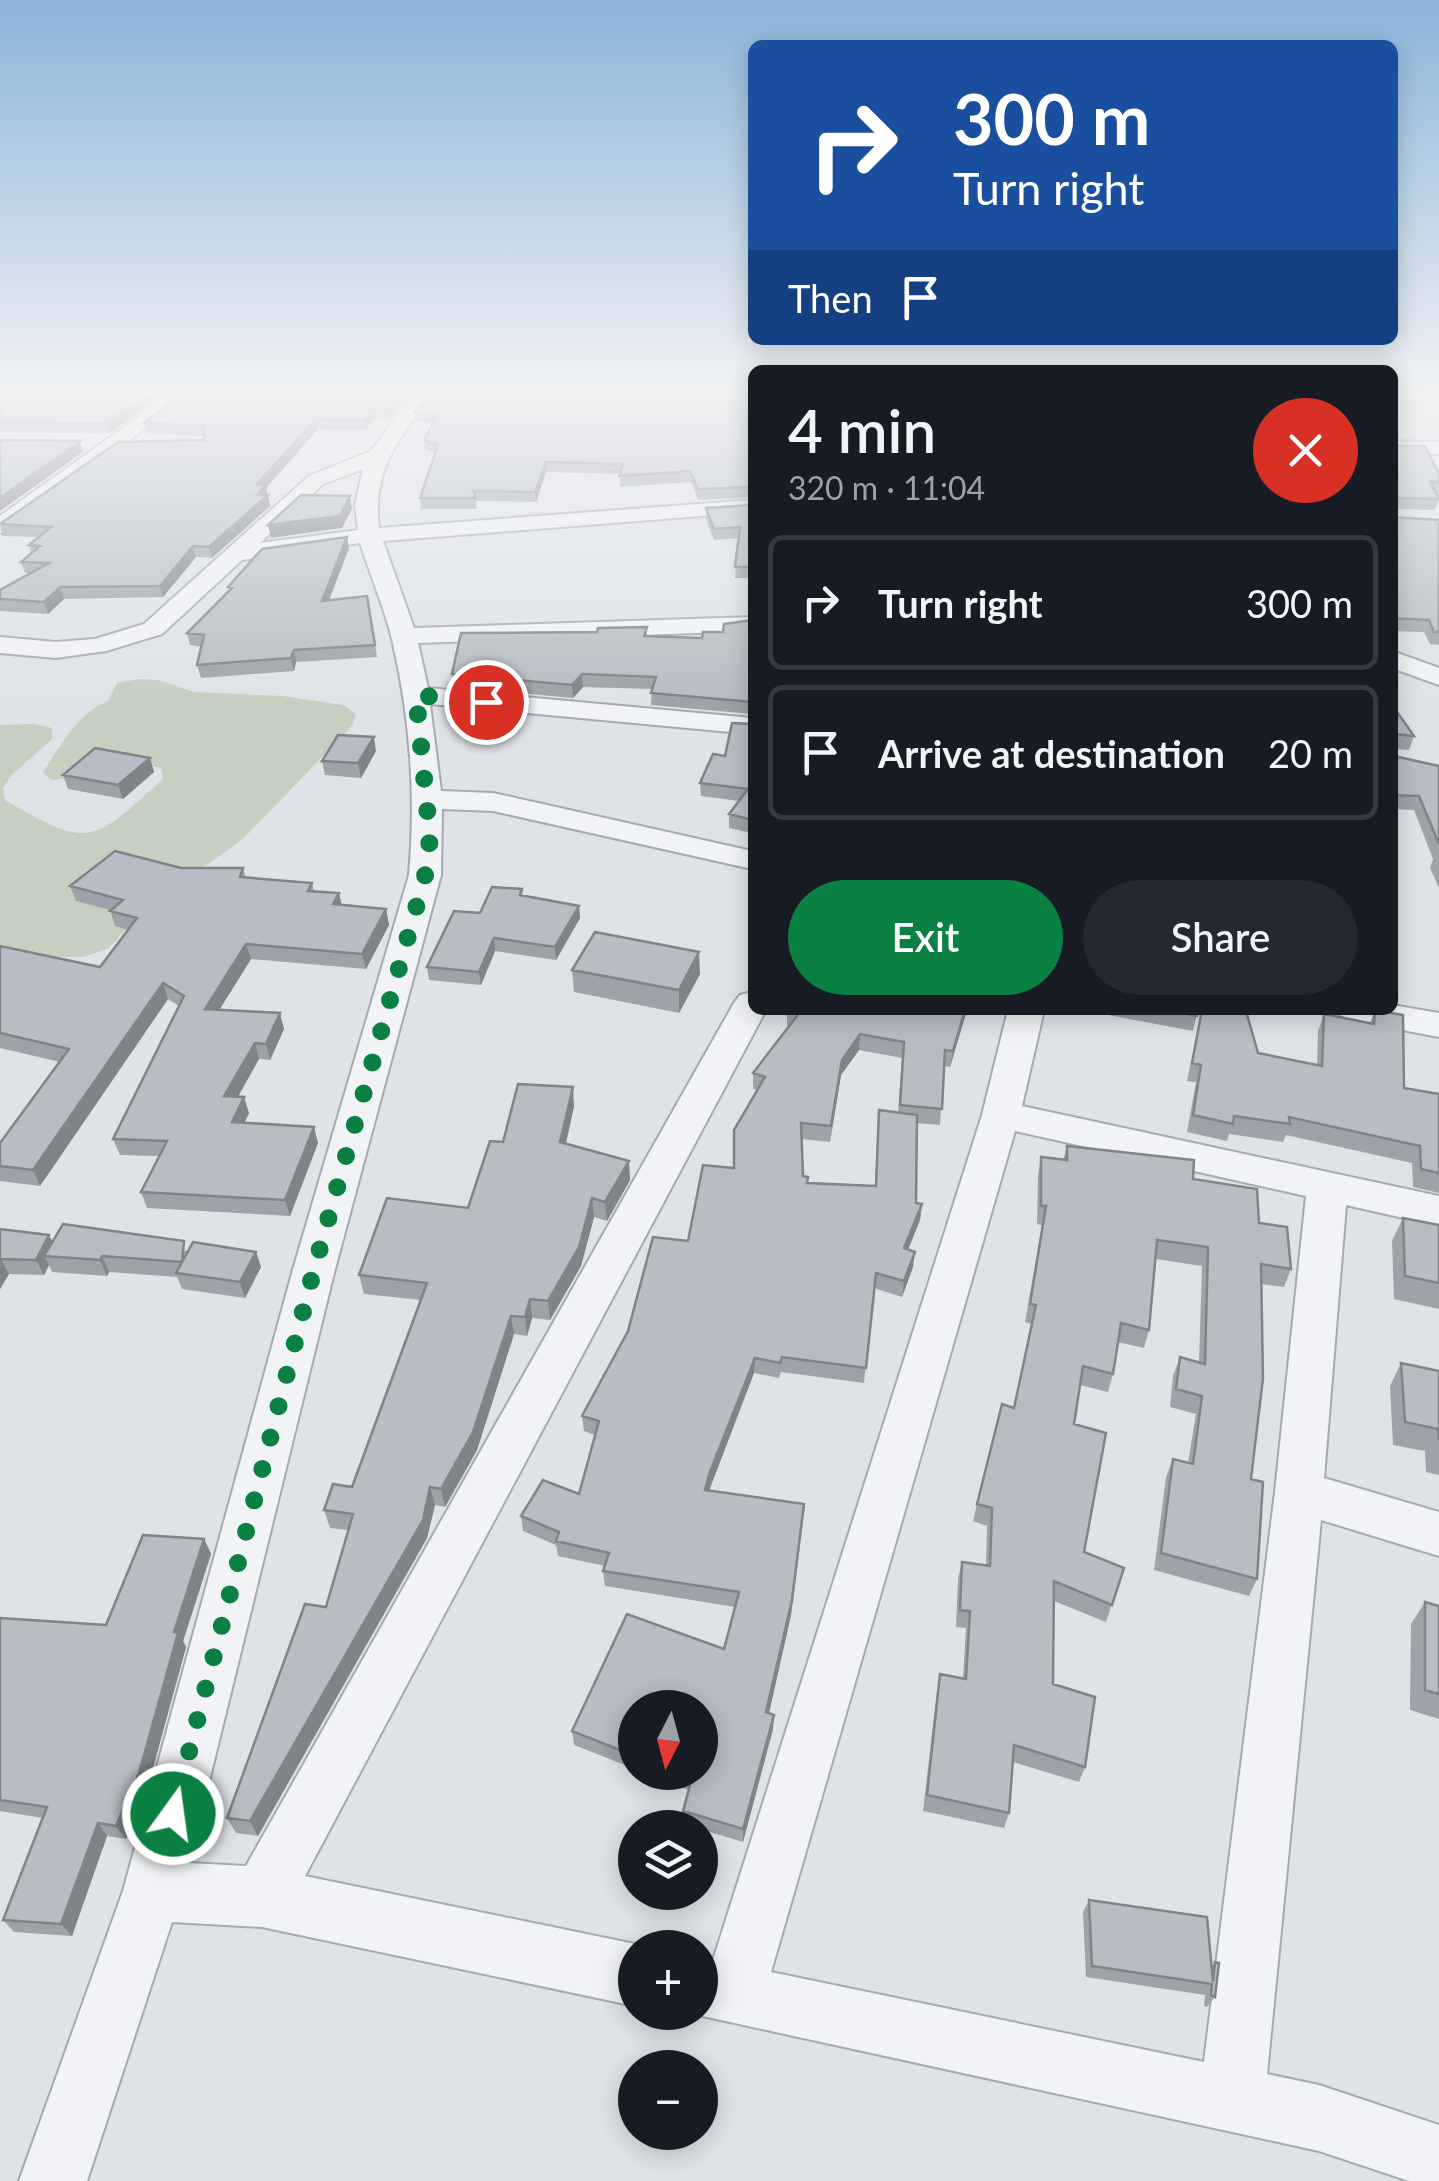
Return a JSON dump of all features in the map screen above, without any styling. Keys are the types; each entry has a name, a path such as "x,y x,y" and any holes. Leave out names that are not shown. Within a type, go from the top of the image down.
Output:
{"street":[{"path":"0,498 26,497"},
{"path":"0,526 41,497"},
{"path":"0,645 56,650 129,639 153,629 299,497"},
{"path":"54,2181 153,1892 313,1273 410,938 430,838 416,695 404,636 371,535 367,497"},
{"path":"240,553 371,535 748,506"},
{"path":"404,636 748,624"},
{"path":"1398,661 1439,677"},
{"path":"416,695 748,726"},
{"path":"424,799 493,802 748,859"},
{"path":"262,1897 748,1009"},
{"path":"718,1986 1002,1115 1025,1015"},
{"path":"1383,1015 1439,1025"},
{"path":"1002,1115 1439,1211"},
{"path":"1232,2100 1299,1492 1326,1186"},
{"path":"1299,1492 1439,1534"},
{"path":"153,1892 262,1897 618,1971"},
{"path":"718,1992 1319,2118 1439,2158"}],"green space":[{"path":"159,680 194,692 283,696 343,705 356,714 352,726 244,838 210,863 165,885 109,948 83,957 0,956 0,725 52,728 52,739 3,788 5,800 56,827 74,832 105,827 163,779 161,768 108,757 74,778 51,780 43,772 71,731 87,714 108,701 117,683"}],"building":[{"path":"39,497 266,497 209,547 193,546 160,586 60,587 44,602 0,599 0,590 49,563 21,562 40,546 29,545 51,527 0,524"},
{"path":"299,497 350,497 340,516 268,525"},
{"path":"475,497 476,498 420,498"},
{"path":"1398,497 1438,497 1398,498"},
{"path":"748,505 748,567 735,567 740,527 714,529 706,508"},
{"path":"1398,517 1439,520 1439,632 1434,632 1429,620 1398,618"},
{"path":"347,537 322,601 367,596 375,645 294,650 291,658 197,665 204,635 187,633 232,588 228,587 262,549"},
{"path":"748,621 748,702 651,693 656,677 582,674 572,685 452,674 461,633 597,632 598,628 647,627 644,636 702,638 703,632 723,632 724,624"},
{"path":"1398,713 1414,736 1398,734"},
{"path":"732,723 748,724 748,789 700,783 713,754 725,756"},
{"path":"338,735 374,737 358,763 322,761"},
{"path":"95,748 150,758 118,785 63,775"},
{"path":"1398,757 1439,766 1439,844 1419,796 1398,795"},
{"path":"748,789 748,819 729,814"},
{"path":"115,851 181,868 243,868 240,877 312,883 308,891 339,893 333,904 386,909 362,954 246,944 205,1009 280,1013 266,1044 255,1043 224,1096 244,1097 232,1122 314,1127 285,1200 141,1192 167,1141 113,1139 184,996 163,983 33,1170 0,1166 0,1143 69,1049 0,1033 0,946 100,967 137,918 110,911 123,900 70,886"},
{"path":"492,887 522,889 520,895 579,906 555,947 494,938 479,972 427,967 454,911 480,913"},
{"path":"595,932 699,952 679,990 572,970"},
{"path":"798,1015 964,1015 953,1051 945,1050 942,1109 900,1105 904,1042 860,1034 842,1060 831,1126 801,1123 803,1176 808,1177 807,1183 876,1186 879,1110 917,1115 916,1203 922,1204 904,1248 915,1252 904,1281 876,1273 866,1368 782,1357 780,1363 755,1358 710,1472 705,1490 804,1504 792,1600 766,1712 774,1715 743,1829 718,1822 718,1810 683,1810 689,1790 718,1790 718,1690 618,1690 618,1749 572,1731 627,1614 724,1649 739,1592 603,1571 609,1553 556,1541 559,1532 521,1516 543,1480 579,1494 599,1421 582,1416 628,1331 653,1237 688,1241 703,1165 734,1168 734,1130 765,1077 753,1073"},
{"path":"1201,1015 1247,1015 1258,1053 1322,1066 1324,1015 1374,1024 1375,1015 1403,1015 1404,1088 1439,1094 1439,1173 1421,1169 1420,1146 1289,1117 1290,1124 1234,1116 1233,1124 1193,1115 1201,1065 1192,1063"},
{"path":"518,1084 573,1087 560,1142 629,1161 605,1202 592,1198 579,1247 548,1301 530,1299 525,1317 511,1316 473,1432 441,1489 430,1487 423,1520 250,1821 227,1818 305,1604 326,1607 353,1514 324,1510 333,1484 352,1487 427,1283 359,1275 387,1198 468,1208 490,1141 503,1142"},
{"path":"1067,1146 1194,1160 1193,1179 1257,1189 1259,1223 1287,1227 1291,1269 1261,1264 1263,1378 1251,1479 1263,1482 1257,1579 1161,1553 1173,1459 1193,1464 1202,1396 1176,1389 1180,1357 1205,1364 1208,1247 1157,1240 1149,1330 1121,1323 1113,1374 1083,1366 1074,1424 1106,1433 1084,1552 1124,1568 1112,1605 1054,1581 1053,1684 1095,1697 1085,1767 1014,1745 1009,1813 927,1795 940,1674 966,1679 970,1611 960,1610 962,1562 990,1566 992,1508 977,1504 1002,1404 1014,1408 1036,1305 1030,1304 1046,1206 1041,1206 1041,1157 1067,1160"},
{"path":"1403,1218 1439,1225 1439,1283 1405,1276"},
{"path":"63,1224 184,1241 182,1262 44,1256"},
{"path":"0,1229 49,1235 36,1260 0,1261"},
{"path":"193,1242 256,1252 240,1282 176,1273"},
{"path":"1401,1363 1439,1371 1439,1440 1438,1429 1405,1422"},
{"path":"143,1535 204,1539 174,1632 178,1633 139,1773 116,1826 98,1823 61,1924 3,1920 47,1807 0,1800 0,1618 106,1625"},
{"path":"1425,1602 1439,1606 1439,1694 1425,1690"},
{"path":"1089,1900 1207,1917 1213,1982 1215,1962 1219,1963 1215,1997 1211,1995 1212,1984 1092,1966"}],"route":[{"path":"173,1814 313,1273 425,876 430,838 416,695 486,702"}]}
